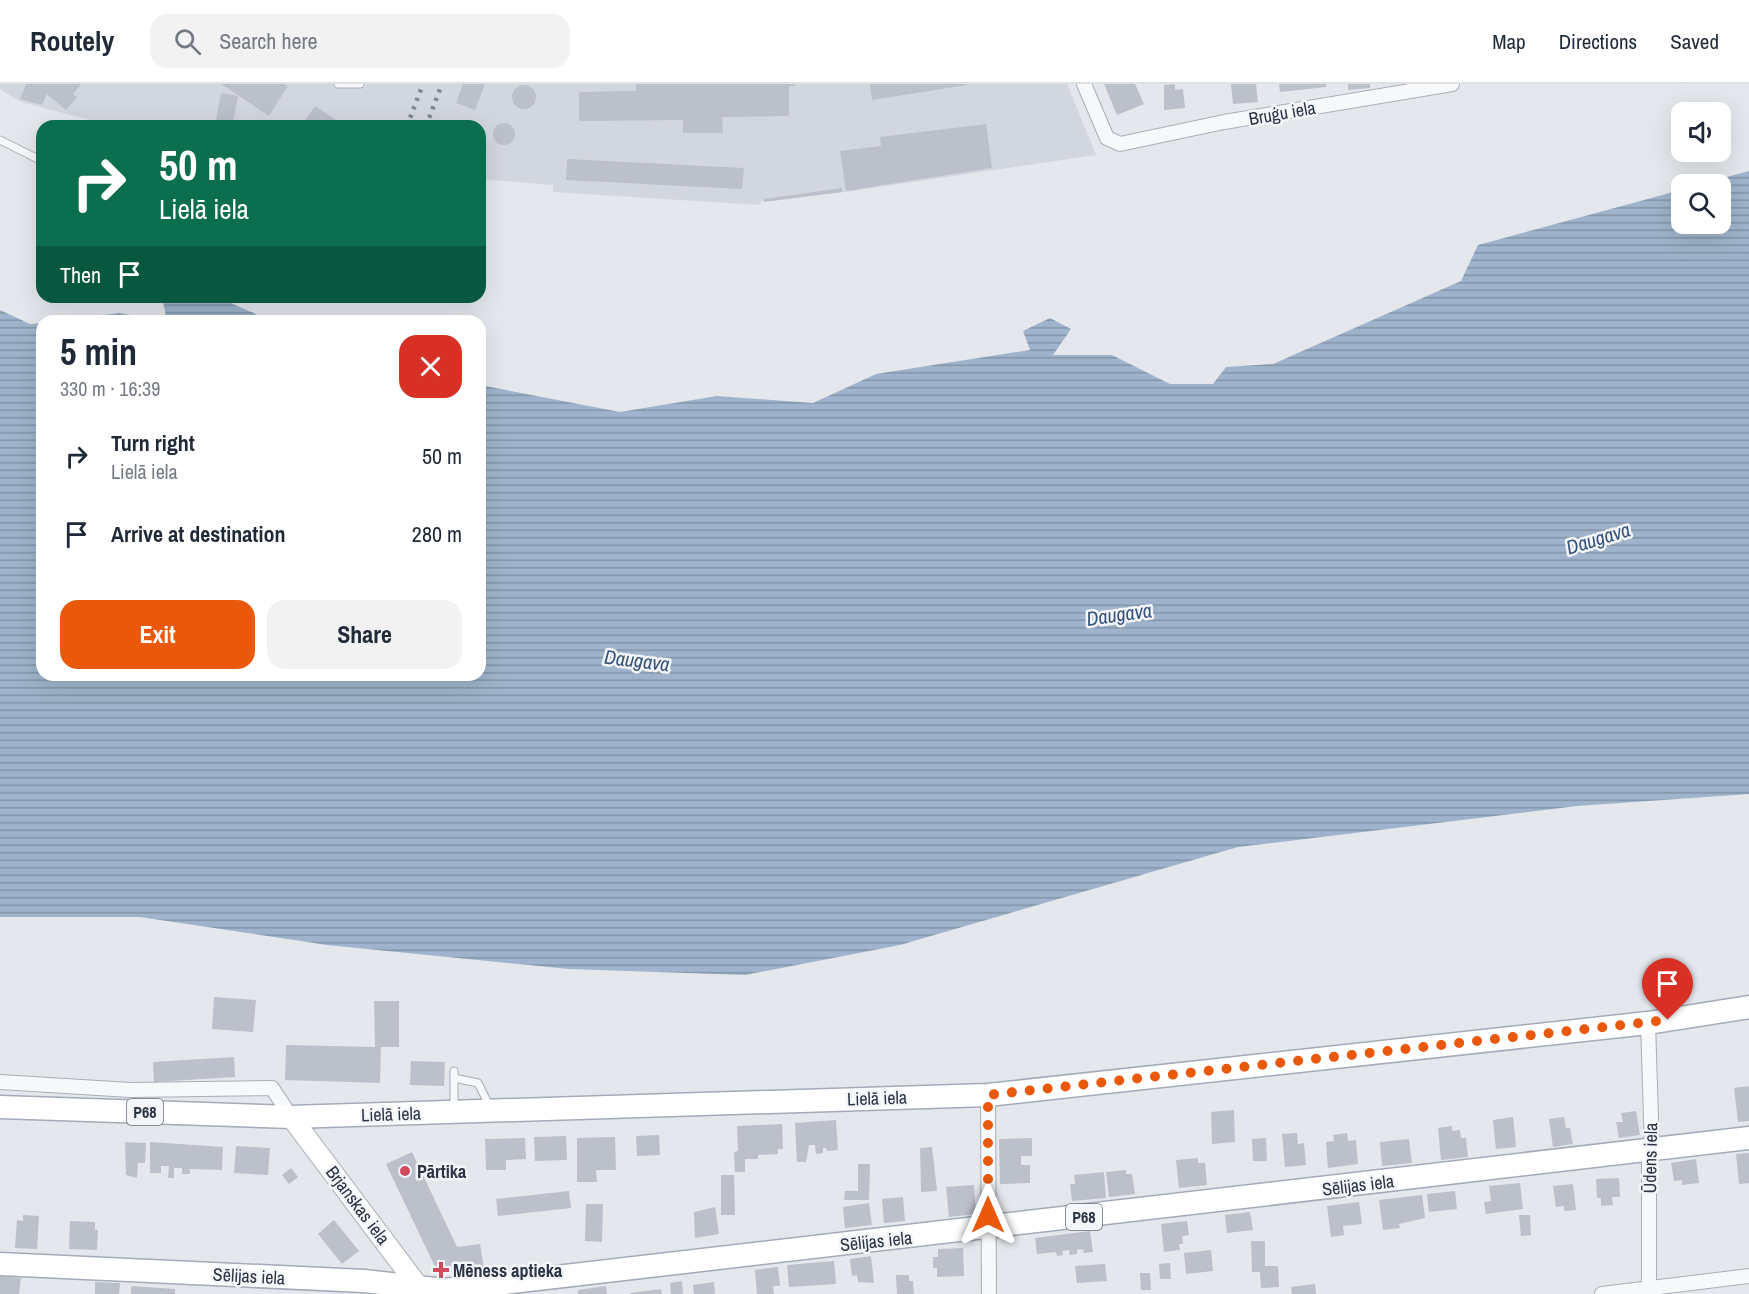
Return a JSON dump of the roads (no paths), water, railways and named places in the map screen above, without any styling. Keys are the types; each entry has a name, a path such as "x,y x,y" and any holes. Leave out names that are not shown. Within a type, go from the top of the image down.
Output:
{"main road":[{"name":"Lielā iela","path":"0,1107 291,1117 988,1095 1648,1023 1749,1007"},
{"name":"Brjanskas iela","path":"291,1117 422,1290"},
{"name":"Sēlijas iela","path":"0,1264 364,1281 422,1290 444,1290 1749,1138"}],"street":[{"name":"Bruģu iela","path":"1084,84 1107,138 1120,144 1224,122 1452,84"},
{"name":"Ūdens iela","path":"1648,1023 1652,1150 1649,1163 1649,1291"},
{"path":"0,1082 130,1090 272,1088 291,1117"},
{"path":"988,1095 989,1294"},
{"path":"1602,1294 1649,1291 1749,1276"}],"lane":[{"path":"338,84 360,84"},
{"path":"0,140 36,158"},
{"path":"454,1112 454,1075 478,1083 491,1110"}],"water":[{"name":"Daugava","path":"1749,171 1749,794 1577,806 1238,847 900,945 745,975 569,969 327,945 140,917 0,917 0,310 30,324 36,324 36,681 486,681 486,386 620,412 717,396 813,403 876,374 1030,350 1023,331 1050,318 1071,329 1053,355 1112,355 1170,384 1213,384 1226,367 1273,364 1461,281 1478,245 1671,193 1671,234 1731,234 1731,176"},
{"path":"163,303 231,303 256,314 256,315 166,315"},
{"path":"119,313 131,315 103,315"}],"railway":[{"path":"409,120 423,84"},
{"path":"428,120 442,84"}],"place":[{"name":"Pārtika","path":"405,1171"},
{"name":"Mēness aptieka","path":"441,1270"}]}
